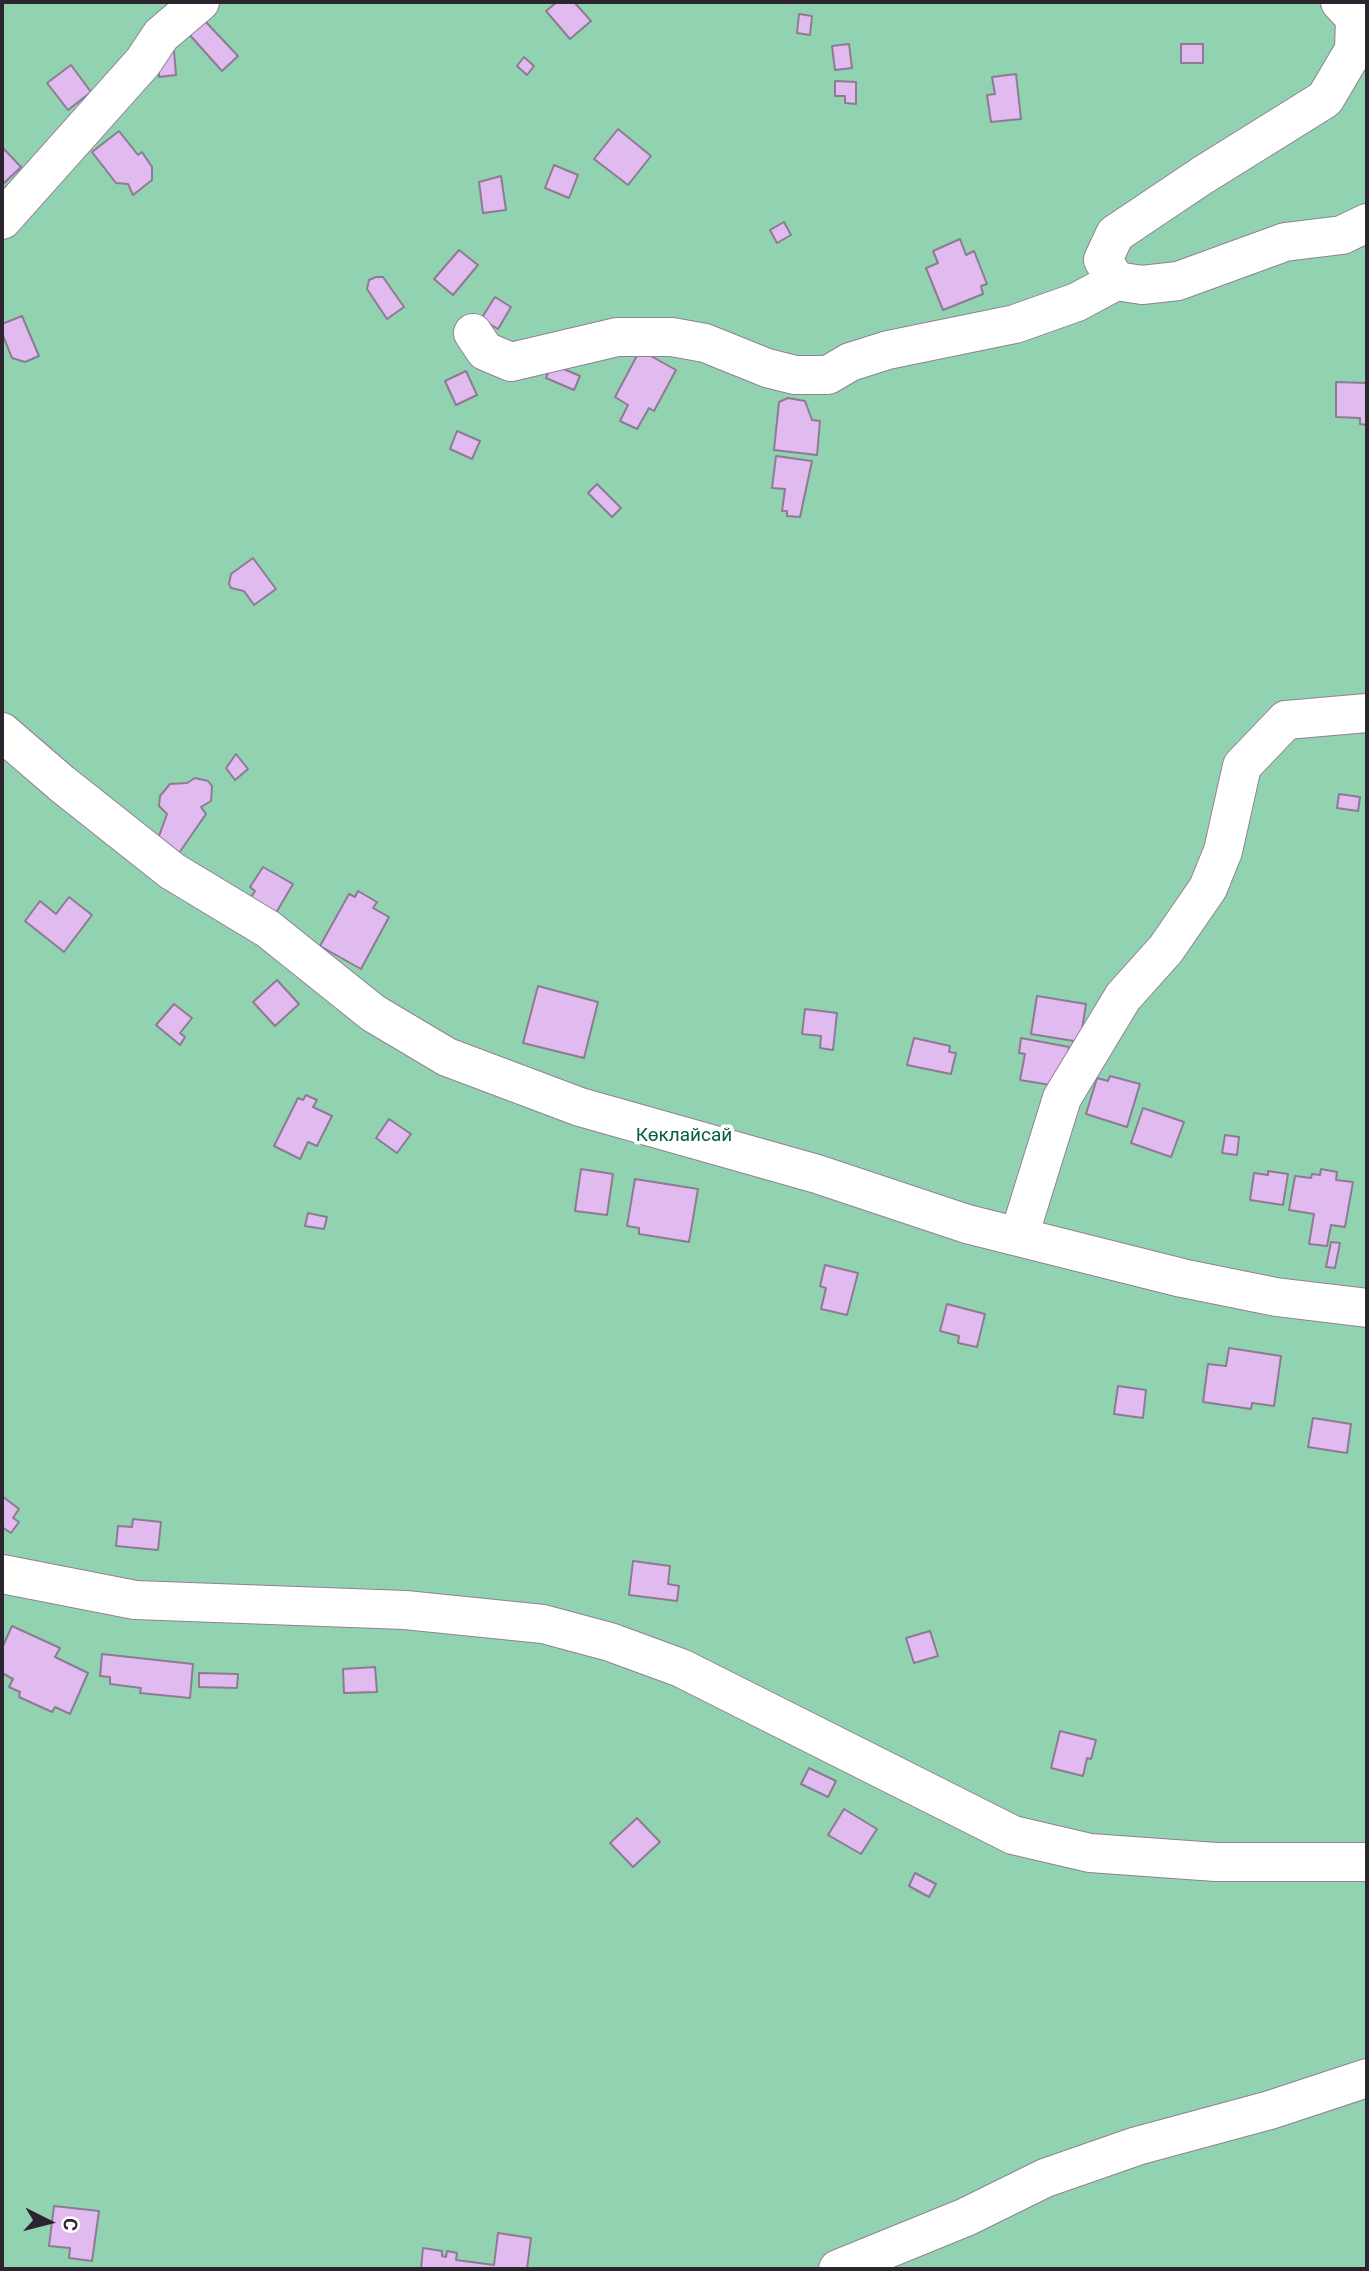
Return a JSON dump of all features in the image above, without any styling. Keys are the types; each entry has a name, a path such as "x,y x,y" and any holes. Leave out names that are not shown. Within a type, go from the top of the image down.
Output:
{"street":[{"path":"2,220 143,62 161,35 201,2"},
{"path":"1116,281 1102,260 1115,234 1325,99 1354,50 1355,18 1340,2"},
{"path":"473,333 485,351 511,362 617,337 672,337 705,343 786,373 828,375 850,362 888,350 1015,324 1077,302 1116,281 1142,285 1178,281 1285,242 1342,235 1367,223"},
{"path":"1019,1236 1062,1098 1123,997 1166,949 1208,888 1223,851 1242,766 1286,720 1367,713"},
{"path":"2,732 61,783 172,871 268,929 373,1013 447,1057 580,1107 817,1174 967,1224 1182,1278 1276,1297 1367,1308"},
{"path":"2,1574 135,1600 405,1610 543,1624 610,1642 681,1668 1013,1835 1090,1853 1216,1862 1367,1863"},
{"path":"838,2269 966,2217 1045,2179 1137,2147 1270,2110 1367,2078"}],"green space":[{"name":"Көклайсай","path":"2,2 1367,2 1367,2269 2,2269"}],"building":[{"path":"557,2 574,2 591,21 570,39 546,11"},
{"path":"799,14 812,16 810,35 797,33"},
{"path":"203,19 238,56 222,71 188,33"},
{"path":"849,44 852,68 835,70 832,46"},
{"path":"1181,44 1203,44 1203,63 1181,63"},
{"path":"174,51 176,75 159,77 158,52"},
{"path":"524,57 534,66 527,75 517,66"},
{"path":"71,65 91,92 68,110 47,83"},
{"path":"1016,74 1021,119 991,122 987,95 995,94 992,77"},
{"path":"835,81 856,82 856,104 845,103 845,96 835,96"},
{"path":"618,129 651,156 628,185 594,159"},
{"path":"119,131 138,155 142,152 152,167 152,180 133,195 128,184 116,183 92,152"},
{"path":"2,147 21,167 3,184 2,182"},
{"path":"554,165 578,175 569,198 545,188"},
{"path":"501,176 506,210 483,213 479,182"},
{"path":"784,222 791,235 777,243 770,230"},
{"path":"960,239 966,255 974,251 987,284 981,286 983,294 943,310 926,268 938,263 933,251"},
{"path":"459,250 478,265 453,295 434,279"},
{"path":"383,277 404,307 387,319 367,289 369,280"},
{"path":"495,297 511,307 498,329 481,319"},
{"path":"22,316 39,356 25,362 12,358 2,333 2,324"},
{"path":"640,350 676,370 654,411 649,408 637,429 620,421 628,405 615,397"},
{"path":"552,364 580,376 574,390 546,378"},
{"path":"466,371 477,395 456,405 445,381"},
{"path":"1336,382 1367,383 1367,425 1360,424 1360,418 1336,417"},
{"path":"788,398 805,401 812,420 820,421 817,455 774,450 779,402"},
{"path":"457,431 480,441 472,459 450,449"},
{"path":"776,456 812,461 800,517 787,516 787,511 782,511 785,489 772,488"},
{"path":"597,484 621,508 612,517 588,493"},
{"path":"253,558 276,589 254,605 244,591 231,588 229,584 231,574"},
{"path":"236,754 248,769 235,780 226,768"},
{"path":"195,778 208,781 212,786 211,801 201,807 206,814 177,856 158,839 167,814 159,806 160,796 170,784 187,783"},
{"path":"1339,794 1360,797 1358,811 1337,808"},
{"path":"263,867 293,884 273,918 247,903 255,891 250,887"},
{"path":"358,891 377,902 373,908 389,917 361,969 320,946 349,894 355,897"},
{"path":"69,897 92,915 64,952 25,921 40,901 56,914"},
{"path":"277,980 299,1004 275,1026 253,1002"},
{"path":"538,986 598,1002 584,1058 523,1043"},
{"path":"1037,996 1086,1004 1080,1042 1031,1034"},
{"path":"174,1004 192,1018 180,1033 185,1037 180,1045 156,1025"},
{"path":"805,1009 837,1013 833,1050 820,1048 821,1036 802,1034"},
{"path":"914,1038 950,1046 949,1052 956,1053 951,1074 907,1065"},
{"path":"1021,1038 1069,1047 1063,1087 1020,1080 1025,1054 1019,1053"},
{"path":"1110,1076 1140,1084 1127,1127 1086,1114 1097,1078 1108,1081"},
{"path":"306,1095 317,1100 313,1107 332,1116 317,1146 308,1142 300,1159 274,1146 298,1098 303,1100"},
{"path":"1143,1108 1184,1122 1171,1157 1131,1143"},
{"path":"389,1119 411,1134 397,1153 376,1138"},
{"path":"1225,1135 1239,1137 1237,1155 1222,1153"},
{"path":"581,1169 613,1174 607,1215 575,1211"},
{"path":"1321,1169 1337,1172 1336,1180 1353,1182 1345,1227 1331,1225 1327,1246 1309,1244 1314,1214 1289,1210 1295,1176 1311,1178 1312,1174 1320,1175"},
{"path":"1268,1171 1288,1174 1283,1205 1250,1200 1254,1173 1268,1175"},
{"path":"635,1179 698,1189 689,1242 639,1234 639,1228 627,1226"},
{"path":"308,1213 327,1217 324,1229 305,1226"},
{"path":"1331,1242 1340,1243 1335,1268 1326,1267"},
{"path":"825,1265 858,1273 847,1315 821,1309 826,1288 820,1286"},
{"path":"947,1304 985,1314 977,1347 958,1343 959,1336 940,1331"},
{"path":"1229,1348 1281,1356 1274,1406 1252,1403 1251,1409 1203,1402 1208,1364 1226,1366"},
{"path":"1118,1386 1146,1390 1143,1418 1114,1414"},
{"path":"1313,1418 1351,1424 1347,1453 1308,1447"},
{"path":"2,1496 19,1509 13,1518 19,1522 11,1533 2,1527"},
{"path":"133,1519 161,1522 158,1550 116,1546 118,1526 132,1527"},
{"path":"633,1561 670,1566 668,1584 679,1586 677,1601 629,1595"},
{"path":"12,1626 60,1648 55,1657 88,1673 70,1714 55,1707 52,1712 19,1697 20,1692 9,1687 13,1679 2,1673 2,1648"},
{"path":"930,1631 938,1656 914,1663 906,1638"},
{"path":"102,1654 193,1664 190,1698 140,1693 141,1688 110,1684 110,1677 100,1676"},
{"path":"375,1667 377,1692 344,1693 343,1669"},
{"path":"199,1673 238,1674 237,1688 199,1687"},
{"path":"1060,1731 1096,1740 1091,1759 1087,1758 1083,1776 1051,1768"},
{"path":"809,1768 836,1781 828,1797 801,1784"},
{"path":"844,1809 877,1829 861,1854 828,1835"},
{"path":"637,1818 660,1842 633,1867 610,1843"},
{"path":"915,1873 936,1884 929,1897 909,1886"},
{"path":"54,2206 99,2211 92,2261 69,2258 70,2248 49,2246"},
{"path":"498,2233 531,2238 527,2269 421,2269 423,2248 442,2251 442,2256 446,2257 447,2251 457,2253 456,2260 494,2265"}]}
